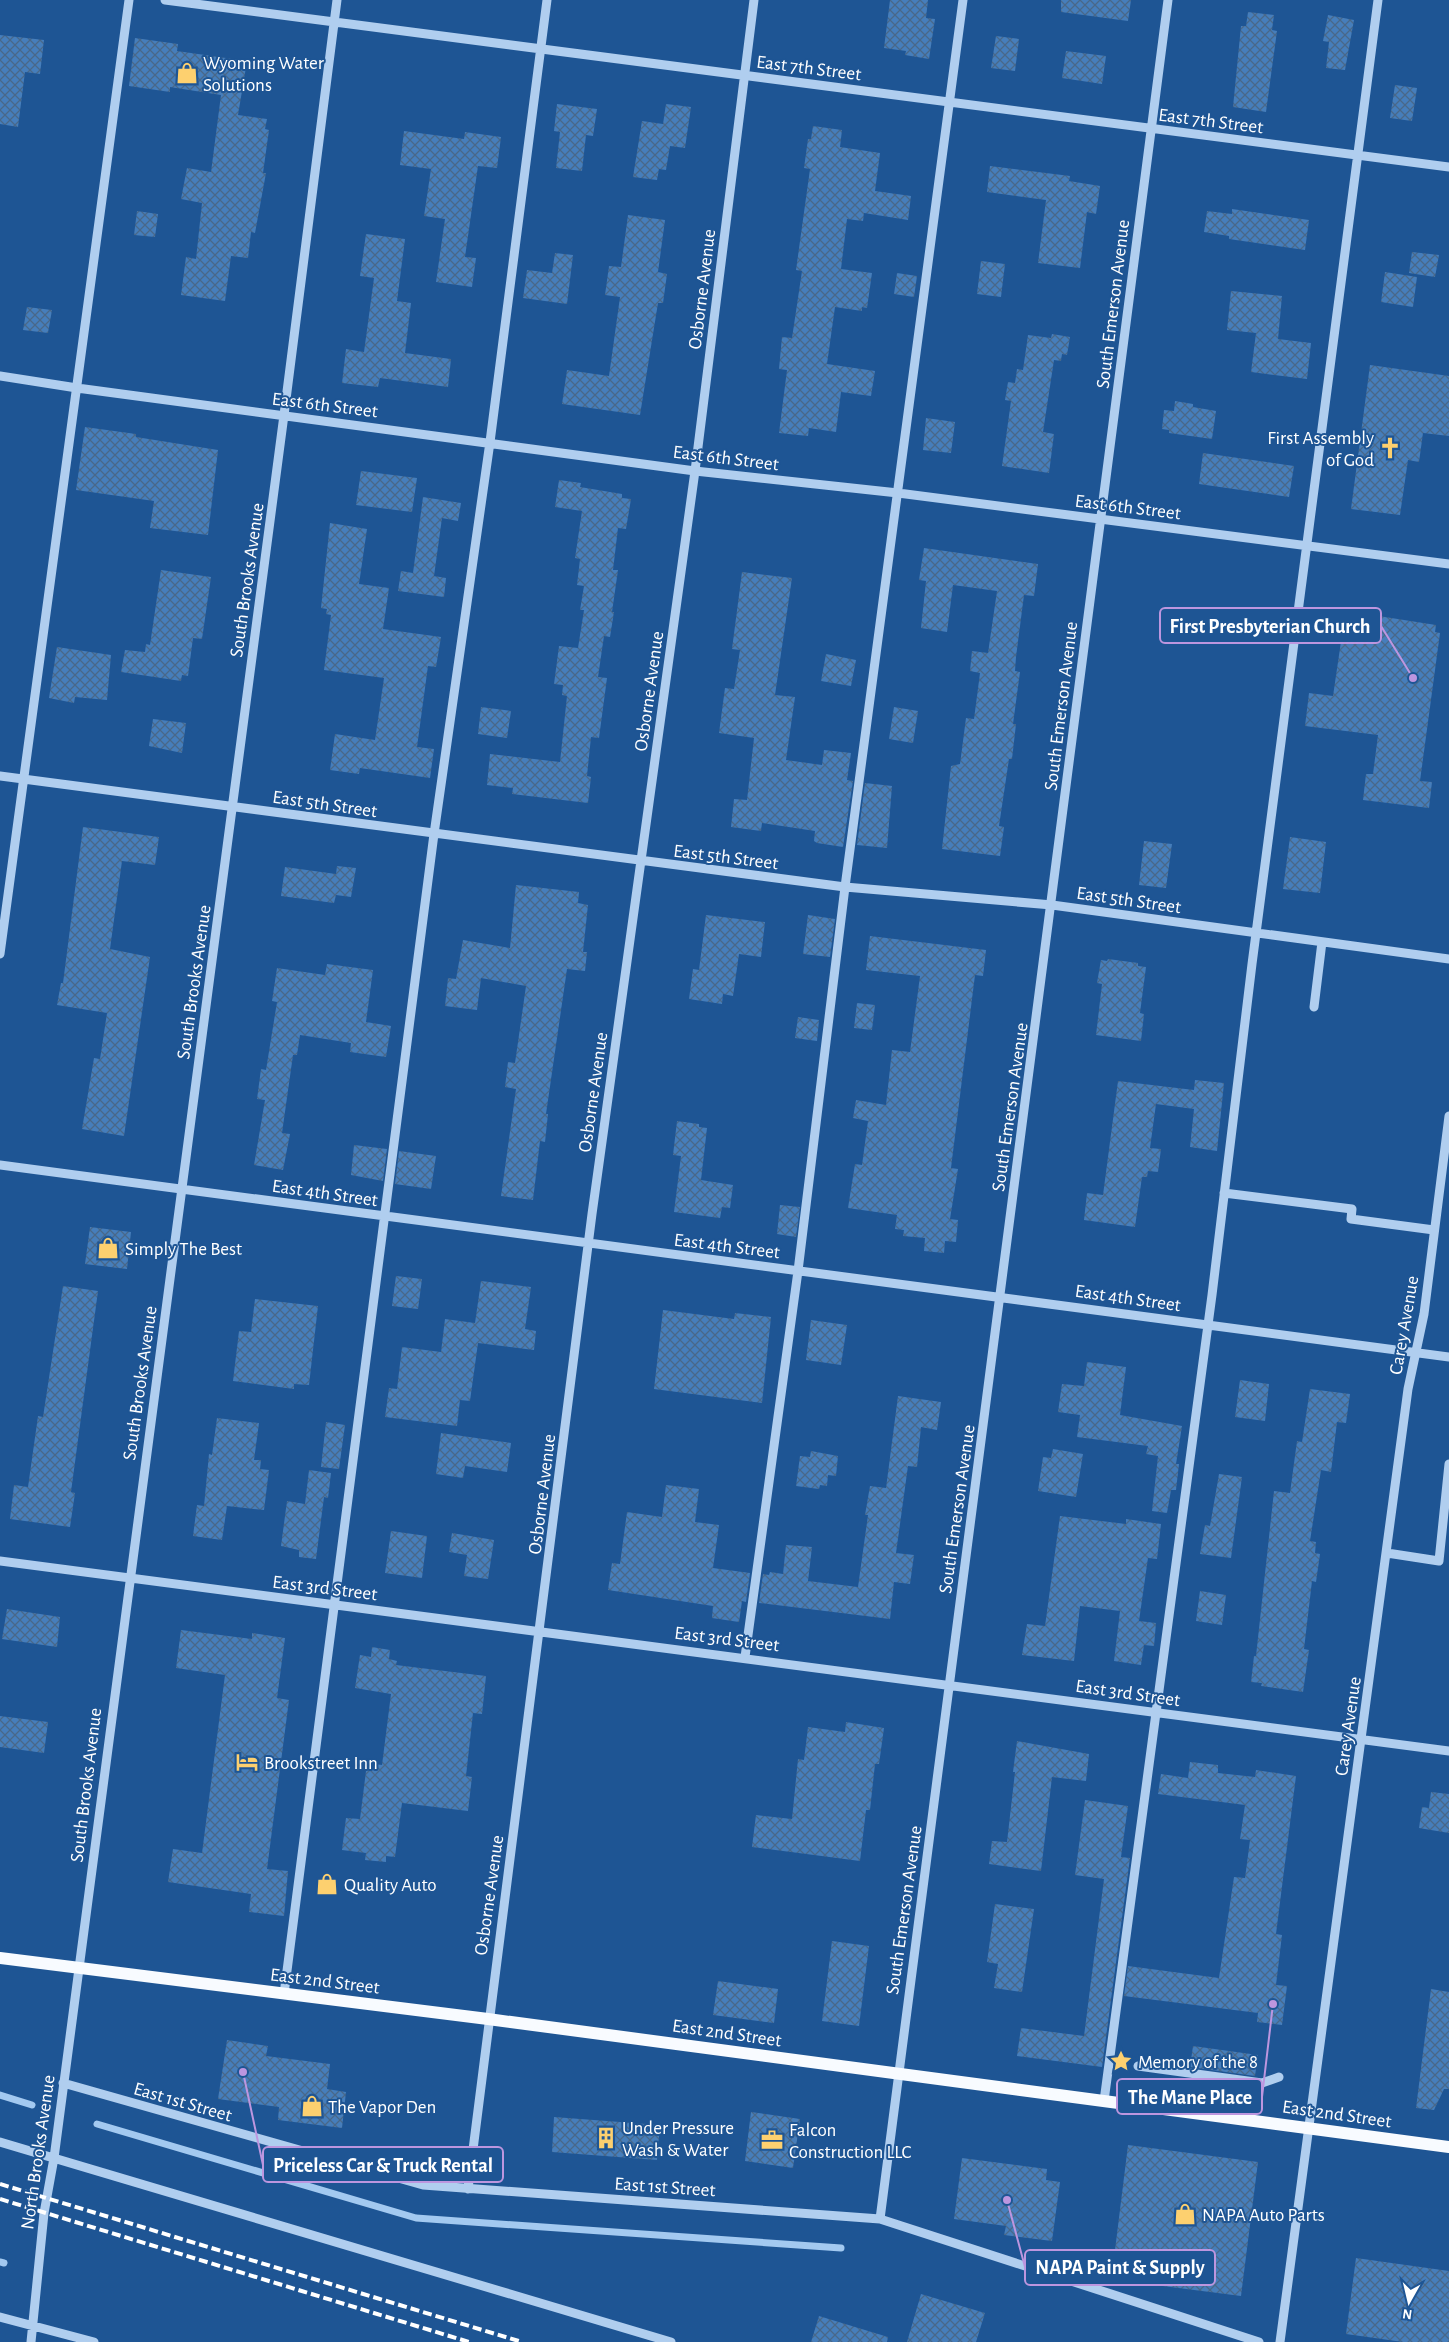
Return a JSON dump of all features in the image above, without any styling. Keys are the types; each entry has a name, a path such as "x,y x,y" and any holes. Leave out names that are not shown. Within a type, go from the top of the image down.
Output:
{"main road":[{"name":"East 2nd Street","path":"0,1958 488,2019 1449,2147"}],"street":[{"path":"0,954 129,0"},
{"name":"East 7th Street","path":"165,0 1449,168"},
{"name":"South Brooks Avenue","path":"78,1968 284,415 337,0"},
{"path":"284,1994 434,834 490,442 547,0"},
{"name":"Osborne Avenue","path":"468,2189 488,2019 540,1632 588,1244 695,471 754,0"},
{"path":"744,1657 798,1271 845,887 963,0"},
{"name":"South Emerson Avenue","path":"880,2219 1168,0"},
{"path":"1104,2101 1208,1325 1256,934 1378,0"},
{"name":"East 6th Street","path":"0,376 695,471 1102,518 1449,564"},
{"name":"East 5th Street","path":"0,776 845,887 1052,905 1449,959"},
{"path":"1314,1007 1322,942"},
{"name":"Carey Avenue","path":"1280,2342 1408,1389 1424,1314 1449,1116"},
{"name":"East 4th Street","path":"0,1165 588,1244 1001,1296 1449,1357"},
{"path":"1224,1193 1352,1209 1350,1219 1434,1230"},
{"path":"1387,1553 1440,1561 1449,1464"},
{"name":"East 3rd Street","path":"0,1561 744,1657 1449,1751"},
{"name":"North Brooks Avenue","path":"31,2342 44,2212 54,2158 78,1968"},
{"path":"1138,2066 1262,2083 1279,2077"},
{"name":"East 1st Street","path":"64,2083 423,2185 880,2219 1259,2342"},
{"path":"0,2142 671,2342"},
{"path":"0,2317 94,2342"}],"building":[{"path":"890,0 928,0 926,18 935,19 929,59 905,55 906,51 884,48"},
{"path":"1061,0 1131,0 1128,21 1061,12"},
{"path":"1248,12 1274,15 1272,30 1277,31 1266,112 1233,107 1241,26 1246,26"},
{"path":"1328,15 1354,20 1345,70 1326,68 1329,42 1323,41"},
{"path":"0,35 44,40 40,74 25,72 18,127 0,124"},
{"path":"996,36 1019,39 1015,71 991,68"},
{"path":"135,38 178,44 177,51 247,61 238,115 267,119 265,129 269,130 263,173 266,173 255,233 251,232 248,258 231,256 225,301 181,295 186,257 196,259 202,203 181,199 187,168 211,172 221,95 170,87 170,92 129,86"},
{"path":"1066,51 1106,56 1102,84 1062,78"},
{"path":"1395,85 1417,88 1412,121 1390,118"},
{"path":"557,104 597,109 593,136 586,135 582,171 556,168 560,132 554,131"},
{"path":"666,104 691,107 685,148 670,146 666,170 659,169 657,180 633,177 642,121 663,124"},
{"path":"813,126 842,130 840,147 880,153 875,191 911,196 908,220 864,213 863,221 847,219 841,269 872,273 867,308 862,307 862,311 835,307 827,364 875,371 871,396 841,392 836,432 809,428 808,436 779,433 787,370 779,369 782,337 792,338 802,271 796,270 810,169 804,168 808,139 811,139"},
{"path":"404,131 464,139 465,132 501,137 497,168 478,166 465,257 476,258 472,287 436,282 445,219 424,216 431,169 400,165"},
{"path":"990,166 1070,176 1069,181 1100,186 1096,214 1087,212 1080,268 1038,263 1046,200 987,192"},
{"path":"1232,209 1309,220 1305,250 1229,239 1229,236 1204,232 1207,211 1232,214"},
{"path":"137,211 158,214 155,237 134,235"},
{"path":"628,215 665,220 658,272 667,274 663,303 658,303 640,415 562,404 567,370 609,376 620,297 605,295 609,266 621,267"},
{"path":"366,234 405,239 397,301 411,303 405,353 451,359 448,387 380,378 378,387 342,383 346,349 364,352 374,278 360,276"},
{"path":"1412,252 1439,255 1435,277 1409,273"},
{"path":"555,253 573,255 567,304 523,298 527,270 552,273"},
{"path":"981,261 1005,264 1001,297 977,294"},
{"path":"1385,272 1417,277 1413,307 1381,302"},
{"path":"897,273 917,276 914,297 894,294"},
{"path":"1231,291 1282,296 1278,339 1311,343 1307,379 1251,372 1256,333 1227,330"},
{"path":"27,307 52,310 48,333 23,330"},
{"path":"1052,334 1070,337 1067,355 1062,354 1061,361 1054,360 1043,432 1054,434 1049,473 1002,466 1011,401 1005,400 1008,382 1015,383 1017,369 1023,370 1028,335 1051,338"},
{"name":"First Assembly of God","path":"1370,365 1449,376 1449,436 1423,433 1419,462 1408,460 1400,515 1351,509"},
{"path":"1175,401 1193,404 1193,407 1216,411 1212,439 1169,433 1169,430 1162,429 1164,410 1174,411"},
{"path":"926,418 955,422 951,453 923,450"},
{"path":"85,427 136,434 136,437 218,450 208,535 150,528 154,501 76,490"},
{"path":"1203,453 1294,466 1289,497 1199,484"},
{"path":"361,471 417,478 412,512 356,505"},
{"path":"559,480 581,483 580,487 622,494 622,498 631,499 626,529 618,528 613,570 618,570 612,612 614,612 610,637 604,636 598,677 607,678 599,738 591,737 587,776 591,777 588,803 512,794 513,788 487,785 490,754 560,762 567,696 562,695 563,685 554,684 559,646 578,648 584,610 580,610 584,586 577,585 580,559 575,558 582,511 555,507"},
{"path":"423,497 461,503 458,521 442,518 434,576 446,578 444,597 398,591 401,571 413,573"},
{"path":"330,523 367,529 359,584 389,588 383,629 441,637 436,667 428,666 417,747 434,749 430,778 360,768 359,774 330,770 335,734 375,740 384,678 324,670 331,615 326,614 327,609 321,608"},
{"path":"924,548 1038,564 1034,596 1024,595 1015,671 1020,672 1013,724 1016,724 1012,759 1009,759 999,826 1004,827 1000,856 942,849 951,766 960,764 966,718 974,719 980,673 970,671 972,651 988,653 997,591 953,585 947,632 921,628 926,581 919,580"},
{"path":"161,570 211,577 202,639 193,638 188,676 182,675 181,681 121,672 125,650 145,652 146,644 150,645"},
{"path":"742,572 792,578 775,695 795,697 786,760 822,765 824,750 851,753 847,780 853,781 843,847 817,843 814,841 815,831 762,823 761,831 731,827 734,799 747,800 754,738 719,733 725,688 734,689 740,650 732,649"},
{"path":"1353,612 1436,625 1435,632 1440,633 1420,781 1432,782 1429,808 1363,800 1366,774 1373,774 1378,735 1305,726 1309,693 1333,696 1344,621 1352,622"},
{"path":"57,647 111,655 107,700 75,697 74,703 49,698"},
{"path":"826,654 856,660 851,686 821,681"},
{"path":"481,707 511,711 507,738 478,734"},
{"path":"894,707 918,711 913,743 889,739"},
{"path":"153,719 186,723 182,753 149,746"},
{"path":"865,783 892,786 887,848 857,845"},
{"path":"83,827 159,837 155,865 122,861 110,949 150,957 124,1136 82,1129 94,1058 100,1059 107,1013 57,1005 61,983 63,983"},
{"path":"1290,837 1326,842 1320,893 1283,889"},
{"path":"1144,841 1172,844 1166,888 1139,885"},
{"path":"337,866 356,868 351,897 336,895 334,903 281,896 285,867 336,874"},
{"path":"516,885 579,892 578,903 588,905 583,952 587,952 585,971 567,969 546,1114 548,1114 545,1142 540,1141 533,1200 501,1196 516,1089 505,1087 508,1062 515,1063 526,986 481,978 477,1010 445,1006 448,978 456,979 463,940 510,948"},
{"path":"706,915 765,922 761,957 739,954 733,996 723,994 722,1004 689,999 693,969 699,970"},
{"path":"808,915 835,919 830,957 803,954"},
{"path":"870,936 986,950 983,976 975,975 951,1168 958,1169 950,1219 958,1220 956,1242 945,1241 944,1253 924,1251 925,1238 903,1236 904,1230 895,1229 897,1215 848,1208 855,1164 862,1165 868,1121 853,1118 856,1100 886,1105 892,1050 910,1052 920,976 866,970"},
{"path":"1108,959 1138,963 1138,966 1146,967 1140,1013 1144,1014 1141,1041 1096,1035 1102,984 1097,983 1101,960 1107,961"},
{"path":"327,964 373,970 366,1022 391,1026 386,1057 350,1052 351,1043 300,1035 297,1055 293,1055 282,1133 290,1134 283,1170 254,1165 265,1100 257,1099 261,1069 266,1070 277,1002 272,1001 277,968 325,975"},
{"path":"857,1003 875,1005 872,1030 854,1028"},
{"path":"798,1017 819,1020 817,1041 795,1038"},
{"path":"1195,1080 1224,1083 1217,1151 1190,1147 1194,1109 1156,1104 1150,1148 1161,1149 1158,1172 1148,1171 1147,1177 1142,1177 1135,1227 1084,1220 1087,1193 1103,1195 1118,1081 1194,1090"},
{"path":"677,1121 699,1124 699,1127 707,1128 701,1180 733,1185 730,1208 722,1207 720,1218 674,1212 681,1156 673,1155"},
{"path":"354,1145 387,1149 383,1181 351,1175"},
{"path":"399,1151 436,1156 431,1189 395,1184"},
{"path":"780,1205 800,1207 796,1237 777,1234"},
{"name":"Simply The Best","path":"90,1227 131,1232 127,1269 85,1264"},
{"path":"396,1276 422,1279 418,1309 392,1306"},
{"path":"481,1281 531,1287 525,1329 536,1331 534,1350 478,1343 470,1401 460,1400 457,1426 385,1417 389,1388 397,1389 402,1347 441,1352 445,1319 475,1323"},
{"path":"63,1286 98,1291 71,1492 75,1493 70,1527 10,1519 14,1485 28,1487 38,1416 43,1417"},
{"path":"255,1299 318,1306 309,1385 294,1384 294,1389 233,1381 239,1331 251,1332"},
{"path":"663,1310 734,1319 735,1313 771,1317 762,1403 654,1389"},
{"path":"811,1320 847,1325 841,1365 806,1360"},
{"path":"1087,1362 1126,1367 1120,1415 1182,1426 1176,1464 1179,1464 1176,1490 1171,1490 1167,1513 1152,1511 1158,1456 1146,1454 1148,1446 1077,1437 1080,1415 1058,1412 1062,1384 1084,1386"},
{"path":"1240,1380 1269,1384 1265,1421 1235,1417"},
{"path":"1310,1389 1350,1394 1346,1423 1337,1422 1331,1472 1321,1470 1310,1541 1316,1542 1315,1553 1320,1554 1316,1582 1312,1581 1304,1649 1309,1650 1303,1692 1261,1686 1262,1683 1251,1682 1254,1656 1256,1656 1274,1491 1290,1493 1297,1441 1302,1442"},
{"path":"898,1396 941,1402 937,1430 921,1427 917,1467 908,1466 896,1553 914,1555 910,1584 894,1582 890,1619 759,1603 763,1574 769,1575 770,1572 783,1574 786,1545 812,1547 808,1581 858,1587 868,1515 865,1515 870,1486 886,1488"},
{"path":"217,1418 259,1423 254,1460 261,1460 260,1469 269,1470 264,1510 227,1506 222,1540 193,1536 197,1505 204,1506 209,1454 212,1455"},
{"path":"326,1422 345,1425 339,1469 321,1467"},
{"path":"441,1433 511,1443 507,1472 465,1466 463,1478 436,1474"},
{"path":"1053,1449 1083,1454 1076,1497 1038,1491 1043,1457 1051,1458"},
{"path":"811,1451 838,1456 836,1476 828,1475 827,1486 820,1485 819,1489 796,1486 800,1456 810,1457"},
{"path":"309,1470 331,1473 328,1498 324,1497 316,1559 299,1557 299,1550 281,1546 287,1501 305,1504"},
{"path":"1219,1474 1242,1477 1231,1558 1200,1554 1205,1525 1210,1526"},
{"path":"666,1485 699,1489 695,1522 719,1525 713,1568 750,1573 746,1602 742,1601 739,1622 712,1618 713,1606 608,1590 612,1563 620,1564 627,1512 662,1517"},
{"path":"1060,1516 1126,1524 1126,1519 1161,1524 1157,1559 1148,1558 1139,1621 1156,1623 1154,1646 1144,1645 1141,1665 1114,1661 1120,1611 1080,1606 1074,1661 1022,1655 1027,1624 1045,1626"},
{"path":"391,1531 427,1536 422,1578 385,1573"},
{"path":"452,1533 494,1540 488,1579 464,1576 467,1555 449,1552"},
{"path":"1200,1591 1226,1595 1222,1625 1196,1621"},
{"path":"7,1609 60,1617 57,1647 2,1639"},
{"path":"181,1630 252,1639 252,1633 285,1638 277,1698 289,1700 267,1869 288,1871 284,1916 249,1912 251,1894 168,1882 173,1849 202,1853 225,1675 176,1668"},
{"path":"372,1647 390,1650 389,1659 397,1661 396,1665 486,1676 482,1714 473,1713 466,1776 472,1777 468,1811 402,1803 395,1857 386,1856 386,1862 365,1860 366,1853 342,1850 346,1818 360,1819 367,1763 382,1765 391,1694 355,1688 360,1655 371,1657"},
{"path":"0,1716 48,1722 44,1753 0,1747"},
{"path":"846,1722 884,1728 879,1764 875,1764 870,1810 866,1810 860,1861 752,1847 756,1815 792,1819 798,1759 804,1760 808,1727 845,1732"},
{"path":"1017,1741 1089,1754 1086,1781 1052,1777 1041,1871 989,1864 992,1841 1007,1842"},
{"path":"1190,1762 1218,1765 1218,1773 1255,1777 1256,1770 1296,1776 1276,1934 1282,1935 1276,1985 1287,1986 1282,2025 1257,2022 1258,2013 1124,1996 1128,1966 1219,1978 1234,1877 1245,1878 1250,1840 1240,1839 1245,1805 1158,1794 1161,1774 1188,1778"},
{"path":"1431,1792 1449,1794 1449,1833 1419,1828 1422,1807 1429,1808"},
{"path":"1085,1800 1128,1806 1121,1857 1130,1858 1102,2067 1017,2056 1021,2028 1084,2036 1104,1879 1075,1875"},
{"path":"995,1904 1034,1909 1022,1992 994,1988 998,1964 987,1962"},
{"path":"832,1941 869,1946 859,2026 822,2021"},
{"path":"718,1981 778,1989 774,2023 713,2015"},
{"path":"1431,1989 1449,1992 1449,2089 1444,2089 1434,2110 1416,2108"},
{"path":"227,2040 268,2046 266,2056 330,2064 327,2089 346,2092 342,2128 278,2120 279,2107 218,2099"},
{"path":"1193,2046 1258,2055 1255,2076 1190,2067"},
{"name":"Falcon Construction LLC","path":"751,2112 800,2119 793,2168 745,2161"},
{"name":"Under Pressure Wash & Water","path":"554,2117 660,2125 657,2160 552,2152"},
{"name":"NAPA Auto Parts","path":"1128,2145 1258,2162 1241,2296 1155,2285 1156,2281 1137,2279 1138,2269 1113,2266"},
{"path":"962,2158 1047,2169 1046,2180 1060,2182 1052,2241 1004,2235 1006,2226 954,2219"},
{"path":"1356,2258 1449,2271 1449,2342 1403,2342 1346,2334"},
{"path":"921,2294 985,2313 976,2342 907,2342"},
{"path":"819,2316 888,2337 887,2342 811,2342"}],"waterway":[{"path":"0,2095 32,2105"},
{"path":"97,2124 416,2218 841,2248"},
{"path":"0,2262 4,2263"}],"railway":[{"path":"0,2184 522,2342"},
{"path":"0,2199 469,2342"}],"place":[{"name":"Wyoming Water Solutions","path":"187,73"},
{"name":"First Assembly of God","path":"1390,448"},
{"name":"First Presbyterian Church","path":"1413,678"},
{"name":"Simply The Best","path":"108,1248"},
{"name":"Brookstreet Inn","path":"247,1762"},
{"name":"Quality Auto","path":"327,1884"},
{"name":"The Mane Place","path":"1273,2004"},
{"name":"Memory of the 8","path":"1121,2061"},
{"name":"Priceless Car & Truck Rental","path":"243,2072"},
{"name":"The Vapor Den","path":"312,2106"},
{"name":"Under Pressure Wash & Water","path":"606,2138"},
{"name":"Falcon Construction LLC","path":"772,2140"},
{"name":"NAPA Paint & Supply","path":"1007,2200"},
{"name":"NAPA Auto Parts","path":"1185,2214"}]}
